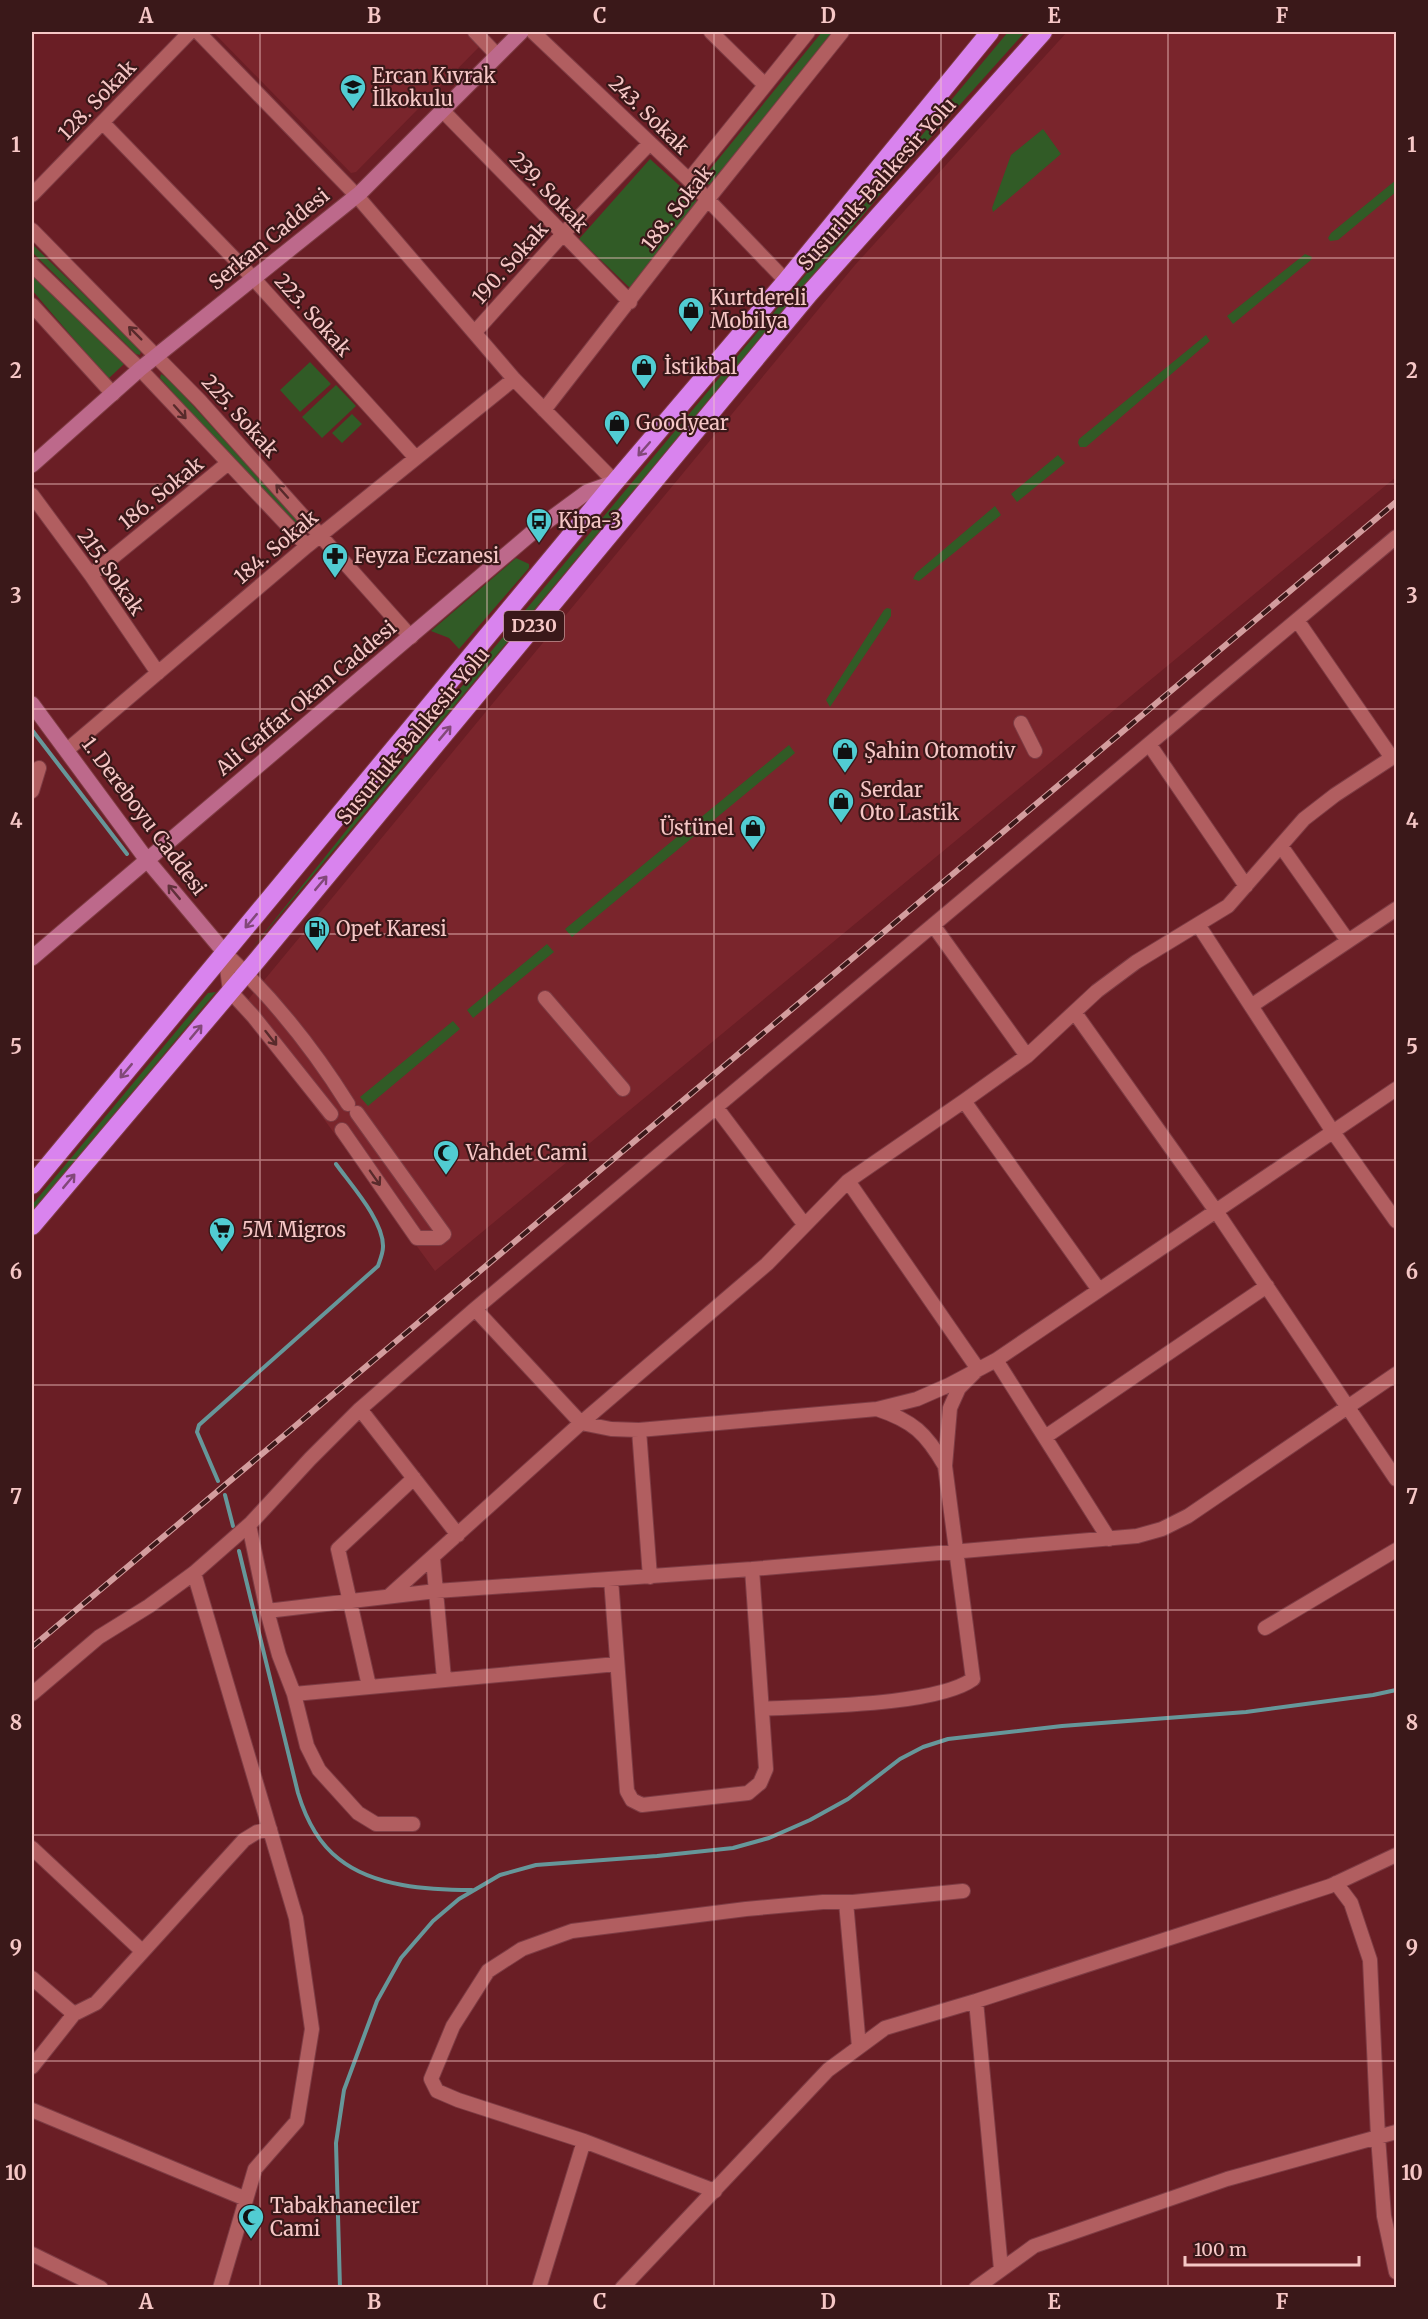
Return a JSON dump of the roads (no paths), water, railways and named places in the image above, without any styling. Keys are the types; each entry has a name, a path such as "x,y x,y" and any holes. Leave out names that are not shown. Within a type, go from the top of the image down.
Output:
{"highway":[{"name":"Susurluk-Balıkesir Yolu","path":"32,1185 615,482 786,281 990,32"},
{"name":"Susurluk-Balıkesir Yolu","path":"32,1226 246,973 809,294 1043,32"}],"main road":[{"name":"Serkan Caddesi","path":"32,465 140,369 357,196 520,32"},
{"name":"Ali Gaffar Okan Caddesi","path":"33,954 560,510 587,492 615,482"},
{"name":"1. Dereboyu Caddesi","path":"32,704 147,860 225,953"}],"street":[{"name":"128. Sokak","path":"32,195 190,32"},
{"path":"198,32 357,196 514,379 615,482"},
{"path":"475,32 498,55"},
{"name":"243. Sokak","path":"533,32 689,180 786,281"},
{"path":"711,32 765,85"},
{"name":"188. Sokak","path":"689,180 808,32"},
{"name":"188. Sokak","path":"544,410 708,199 842,32"},
{"name":"239. Sokak","path":"442,110 630,302"},
{"name":"223. Sokak","path":"103,123 254,279 416,458"},
{"name":"190. Sokak","path":"475,332 562,234 650,143"},
{"name":"225. Sokak","path":"32,230 157,356 411,637"},
{"name":"225. Sokak","path":"32,265 140,369 227,464 307,546"},
{"path":"32,305 113,394"},
{"name":"184. Sokak","path":"67,750 307,546 514,379"},
{"name":"186. Sokak","path":"91,575 227,464"},
{"name":"215. Sokak","path":"32,495 91,575 158,673"},
{"path":"32,1694 99,1637 194,1573 249,1526 310,1459 360,1409 475,1309 1396,537"},
{"path":"389,1596 582,1423 767,1264 848,1181 1027,1056 1097,991 1228,906 1304,819 1394,757 1297,620"},
{"path":"1021,723 1035,751"},
{"path":"1149,744 1246,886"},
{"path":"32,791 39,768"},
{"path":"1281,846 1348,941"},
{"path":"1251,1006 1396,909"},
{"path":"933,925 1027,1056"},
{"path":"1199,926 1333,1132 1396,1221"},
{"path":"225,953 264,990 294,1026 444,1234 439,1238 417,1238 342,1130 332,1123 331,1114 253,1016 230,991 225,953"},
{"path":"545,998 623,1089"},
{"path":"1076,1012 1216,1211 1396,1479"},
{"path":"475,1309 582,1423 611,1429 639,1430 877,1409 917,1399 996,1360 1396,1089"},
{"path":"964,1101 1099,1290"},
{"path":"331,1114 336,1107 352,1109"},
{"path":"716,1107 804,1224"},
{"path":"342,1130 354,1126 352,1109"},
{"path":"848,1181 978,1369"},
{"path":"1045,1437 1267,1286"},
{"path":"996,1360 1109,1539"},
{"path":"762,1709 911,1699 964,1685 973,1679 945,1466 950,1408 959,1388 978,1369"},
{"path":"267,1611 436,1591 753,1569 1137,1536 1162,1529 1188,1516 1396,1374"},
{"path":"360,1409 458,1535"},
{"path":"877,1409 901,1417 918,1430 932,1445 945,1466"},
{"path":"639,1430 650,1577"},
{"path":"369,1686 338,1550 414,1478"},
{"path":"249,1526 267,1611 311,1754 320,1770 358,1813 376,1824 413,1824"},
{"path":"1265,1628 1396,1550"},
{"path":"433,1558 444,1680"},
{"path":"611,1579 627,1791 632,1800 642,1805 748,1793 760,1783 766,1769 753,1569"},
{"path":"194,1573 296,1918 312,2029 297,2121 255,2169 220,2288"},
{"path":"294,1694 617,1664"},
{"path":"32,2067 74,2014 96,2003 244,1840 257,1832 270,1829"},
{"path":"32,1848 142,1951"},
{"path":"622,2288 828,2070 885,2028 976,2001 1336,1883 1396,1855"},
{"path":"1336,1883 1351,1904 1370,1959 1384,2216 1396,2272"},
{"path":"715,2191 584,2141 437,2091 431,2079 449,2037 489,1971 522,1949 572,1931 746,1909 963,1891"},
{"path":"846,1902 859,2047"},
{"path":"32,1978 74,2014"},
{"path":"976,2001 1001,2269"},
{"path":"32,2110 246,2199"},
{"path":"976,2288 1034,2246 1227,2179 1396,2132"},
{"path":"539,2288 584,2141"},
{"path":"32,2254 101,2288"}],"waterway":[{"path":"32,730 127,854"},
{"path":"218,1481 197,1432 199,1425 378,1266 383,1247 378,1226 366,1204 336,1164"},
{"path":"225,1495 233,1526"},
{"path":"239,1551 298,1793 304,1811 319,1837 331,1853 368,1876 420,1888 472,1890"},
{"path":"340,2288 336,2143 344,2090 377,2001 401,1958 433,1921 459,1899 500,1875 536,1865 733,1848 769,1838 810,1820 848,1799 900,1759 923,1747 948,1739 1062,1726 1246,1712 1396,1690"}],"railway":[{"path":"32,1647 1396,502"}],"place":[{"name":"Ercan Kıvrak İlkokulu","path":"353,110"},
{"name":"Kurtdereli Mobilya","path":"691,333"},
{"name":"İstikbal","path":"644,390"},
{"name":"Goodyear","path":"617,446"},
{"name":"Kipa-3","path":"539,544"},
{"name":"Feyza Eczanesi","path":"335,579"},
{"name":"Şahin Otomotiv","path":"845,774"},
{"name":"Serdar Oto Lastik","path":"841,824"},
{"name":"Üstünel","path":"753,851"},
{"name":"Opet Karesi","path":"317,952"},
{"name":"Vahdet Cami","path":"446,1176"},
{"name":"5M Migros","path":"222,1253"},
{"name":"Tabakhaneciler Cami","path":"251,2240"}]}
